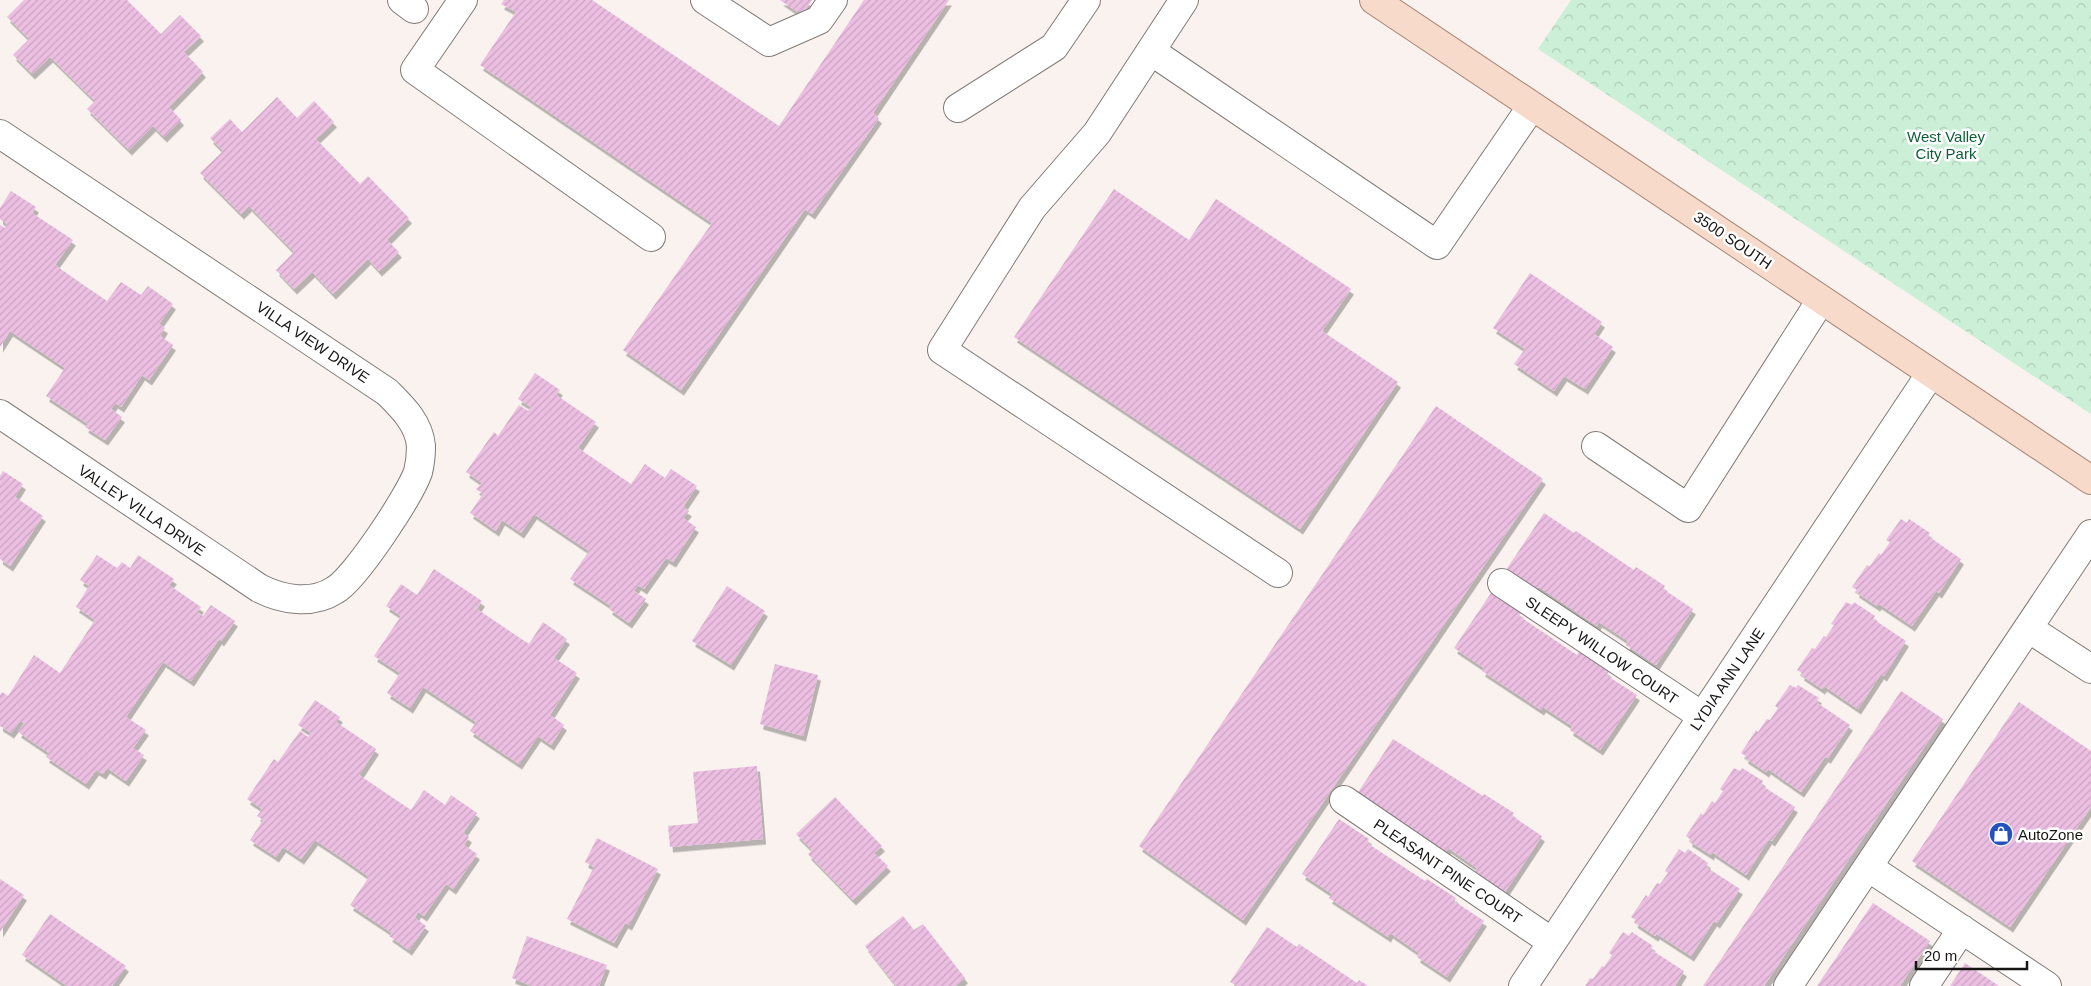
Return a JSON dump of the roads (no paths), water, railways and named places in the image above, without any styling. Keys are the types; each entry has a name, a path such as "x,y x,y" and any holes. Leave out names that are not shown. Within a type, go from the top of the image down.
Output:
{"main road":[{"name":"3500 SOUTH","path":"1374,0 2091,480"}],"street":[{"path":"463,0 415,70 651,236"},
{"path":"705,0 769,42 819,20 833,0"},
{"path":"958,108 1054,47 1086,0"},
{"path":"1184,0 1097,133 1032,208 942,350 1278,573"},
{"path":"1151,51 1437,245 1532,106"},
{"name":"VILLA VIEW DRIVE","path":"0,134 388,392 411,418 418,432 421,445 418,472 402,502 354,573 336,590 317,598 288,598"},
{"path":"1596,446 1688,508 1822,300"},
{"name":"LYDIA ANN LANE","path":"1523,986 1931,373"},
{"name":"VALLEY VILLA DRIVE","path":"0,414 259,588 268,593 288,598"},
{"path":"1788,986 2091,534"},
{"name":"SLEEPY WILLOW COURT","path":"1502,583 1702,716"},
{"path":"2028,628 2091,669"},
{"name":"PLEASANT PINE COURT","path":"1344,800 1552,942"},
{"path":"1868,867 2047,986"},
{"path":"1924,986 1962,929"}],"place":[{"name":"AutoZone","path":"2001,834"}],"park label":[{"name":"West Valley City Park","path":"1946,144"}]}
